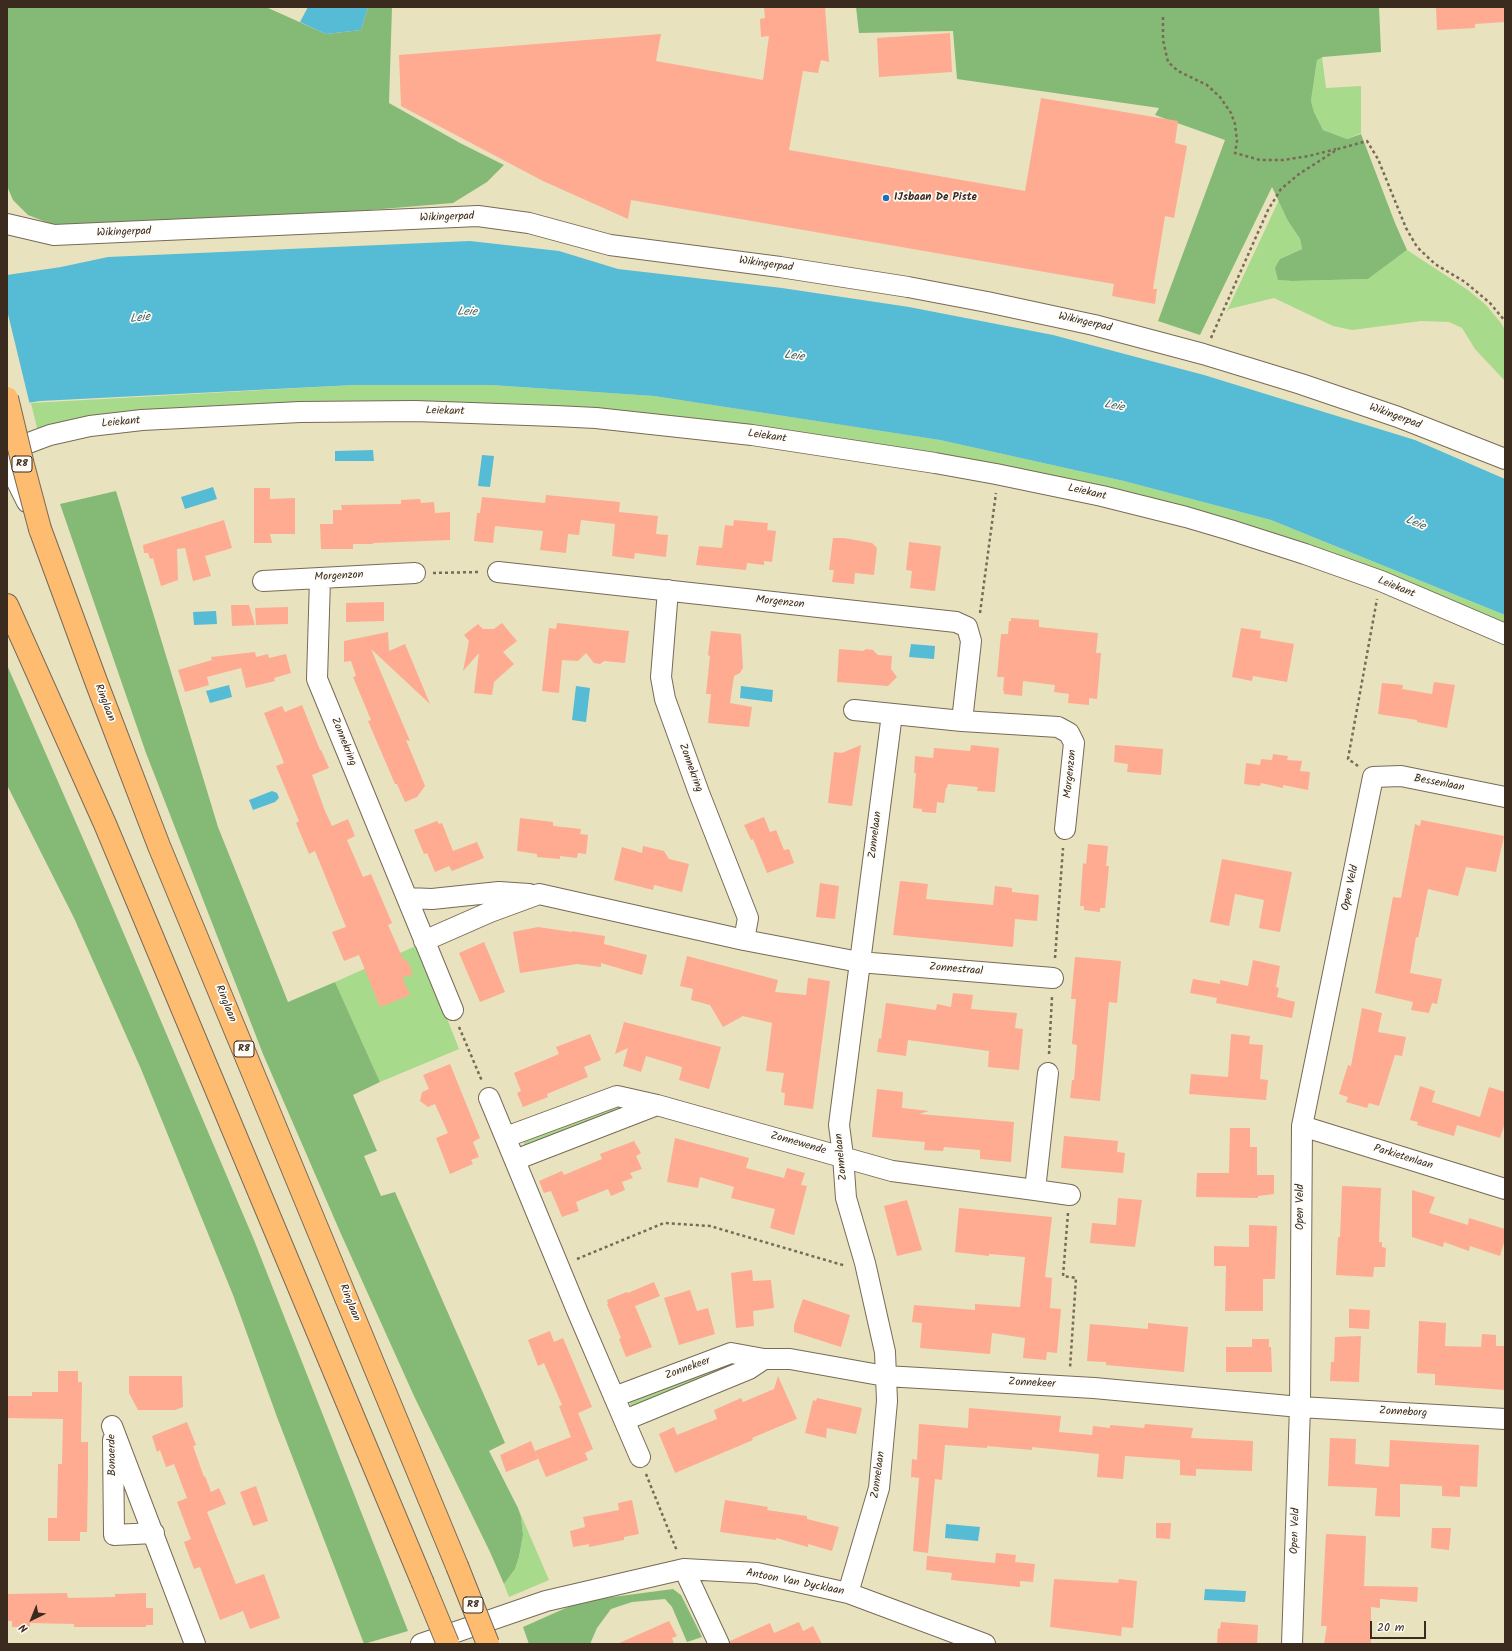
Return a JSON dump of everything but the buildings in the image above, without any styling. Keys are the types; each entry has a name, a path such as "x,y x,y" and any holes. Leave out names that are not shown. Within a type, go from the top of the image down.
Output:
{"highway":[{"name":"Ringlaan","path":"7,398 40,529 159,846 488,1644"},
{"path":"7,605 108,831 422,1581 454,1637"}],"street":[{"name":"Wikingerpad","path":"7,224 54,235 478,216 530,223 610,246 780,267 908,287 1094,325 1202,354 1398,417 1505,460"},
{"name":"Leiekant","path":"7,451 50,435 90,426 142,420 368,410 462,412 596,418 745,434 936,463 996,474 1102,496 1193,519 1305,554 1381,581 1505,634"},
{"path":"7,462 40,529"},
{"name":"Morgenzon","path":"498,572 956,622 967,627"},
{"name":"Morgenzon","path":"263,581 415,573"},
{"name":"Zonnekring","path":"320,579 317,679 453,1010"},
{"name":"Zonnekring","path":"668,590 660,677 665,699 699,793 748,918 744,940"},
{"path":"962,721 971,640 967,627"},
{"name":"Morgenzon","path":"854,710 962,721 1058,727 1069,733 1074,744 1065,829"},
{"name":"Zonnelaan","path":"848,1593 879,1488 887,1401 885,1352 865,1263 846,1198 844,1156 839,1125 892,714"},
{"name":"Bessenlaan","path":"1373,777 1401,776 1505,797"},
{"name":"Open Veld","path":"1292,1644 1300,1407 1302,1126 1373,777"},
{"path":"407,898 432,899 500,892 539,894 744,940 859,962"},
{"path":"424,940 490,912 539,894"},
{"name":"Zonnestraal","path":"859,962 1053,978"},
{"path":"1036,1190 1048,1073"},
{"name":"Zonnewende","path":"506,1137 617,1096 657,1105 844,1156 892,1171 1070,1195"},
{"path":"489,1098 578,1313 640,1457"},
{"path":"516,1162 657,1105"},
{"name":"Parkietenlaan","path":"1302,1126 1505,1189"},
{"name":"Zonnekeer","path":"614,1397 731,1353 764,1359 790,1359 885,1376 1069,1386 1300,1407"},
{"name":"Zonnekeer","path":"625,1420 749,1369 764,1359"},
{"name":"Zonneborg","path":"1300,1407 1505,1419"},
{"name":"Bonaerde","path":"154,1533 114,1535 112,1426 154,1533 196,1644"},
{"path":"684,1569 719,1644"},
{"name":"Antoon Van Dycklaan","path":"421,1644 454,1637 546,1601 684,1569 757,1573 848,1593 985,1644"}],"path":[{"path":"1163,17 1163,40 1168,62 1178,71 1207,85 1220,97 1231,113 1235,124 1237,141 1235,154 1260,160 1282,160 1309,156 1368,141 1378,159 1406,228 1417,247 1435,264 1465,282 1490,303 1505,321"},
{"path":"1202,354 1210,342 1268,210 1281,189 1299,174 1338,149"},
{"path":"967,627 980,617 996,494 996,474"},
{"path":"415,573 498,572"},
{"path":"1373,777 1348,759 1381,581"},
{"path":"1048,1073 1053,978 1065,829"},
{"path":"453,1010 489,1098"},
{"path":"1069,1386 1076,1278 1063,1276 1070,1195"},
{"path":"559,1267 664,1223 710,1226 848,1266 865,1263"},
{"path":"640,1457 684,1569"}],"green space":[{"path":"7,7 266,7 326,34 361,30 368,7 392,7 389,103 460,143 504,165 487,182 453,203 145,229 56,226 28,215 13,200 7,186"},
{"path":"856,7 1379,7 1381,52 1323,57 1317,60 1311,101 1314,112 1323,130 1347,139 1361,134 1395,223 1407,250 1368,279 1278,280 1275,268 1280,259 1302,249 1300,239 1288,221 1272,187 1200,335 1158,321 1225,140 1155,115 1159,108 957,79 953,31 859,33"},
{"path":"1322,57 1326,88 1361,86 1361,133 1347,139 1323,130 1314,112 1311,101 1317,60"},
{"path":"1279,200 1288,221 1300,239 1302,249 1280,259 1278,280 1368,279 1407,250 1468,290 1486,305 1501,323 1505,330 1505,381 1475,349 1462,328 1449,322 1421,321 1352,330 1333,326 1274,298 1229,309 1226,313"},
{"path":"354,385 491,385 654,396 940,440 1124,481 1271,520 1505,615 1505,628 1164,506 578,411 38,432 31,403"},
{"path":"116,491 218,827 288,1002 335,982 380,1082 353,1095 377,1151 364,1156 381,1196 395,1192 505,1443 489,1451 518,1508 521,1517 523,1535 515,1569 504,1584 414,1396 341,1234 263,1054 146,753 60,504"},
{"path":"7,665 98,873 254,1240 408,1631 364,1644 277,1417 233,1295 141,1069 74,918 7,785"},
{"path":"418,945 459,1049 380,1082 335,982"},
{"path":"617,1103 621,1108 620,1113 526,1148 524,1145 524,1141"},
{"path":"728,1365 729,1369 631,1407 631,1399"},
{"path":"518,1508 549,1580 509,1597 504,1584 515,1569 519,1558 523,1535 521,1517"},
{"path":"673,1589 681,1595 702,1637 687,1642 672,1607 665,1599 632,1602 611,1609 597,1628 590,1644 529,1644 523,1627 577,1603"}],"water":[{"path":"308,7 368,7 361,30 326,34 300,22"},
{"name":"Leie","path":"470,241 559,251 618,269 782,288 909,307 1053,335 1204,375 1415,440 1505,479 1505,615 1271,520 1124,481 940,440 654,396 491,385 354,385 40,401 7,406 7,275 61,267 108,257"},
{"path":"373,450 374,461 335,461 335,451"},
{"path":"482,455 494,456 490,487 478,486"},
{"path":"213,487 217,499 185,509 181,497"},
{"path":"216,611 217,624 194,625 193,612"},
{"path":"911,644 935,646 934,659 909,657"},
{"path":"229,685 232,697 210,703 206,691"},
{"path":"576,686 590,688 586,722 572,720"},
{"path":"741,686 773,690 772,702 740,698"},
{"path":"272,791 277,793 279,798 275,802 253,810 249,800"},
{"path":"946,1524 980,1527 978,1541 945,1538"},
{"path":"1205,1589 1246,1591 1245,1602 1204,1600"}],"pier":[{"path":"7,310 30,405 7,408"}],"place":[{"name":"IJsbaan De Piste","path":"886,198"}]}
